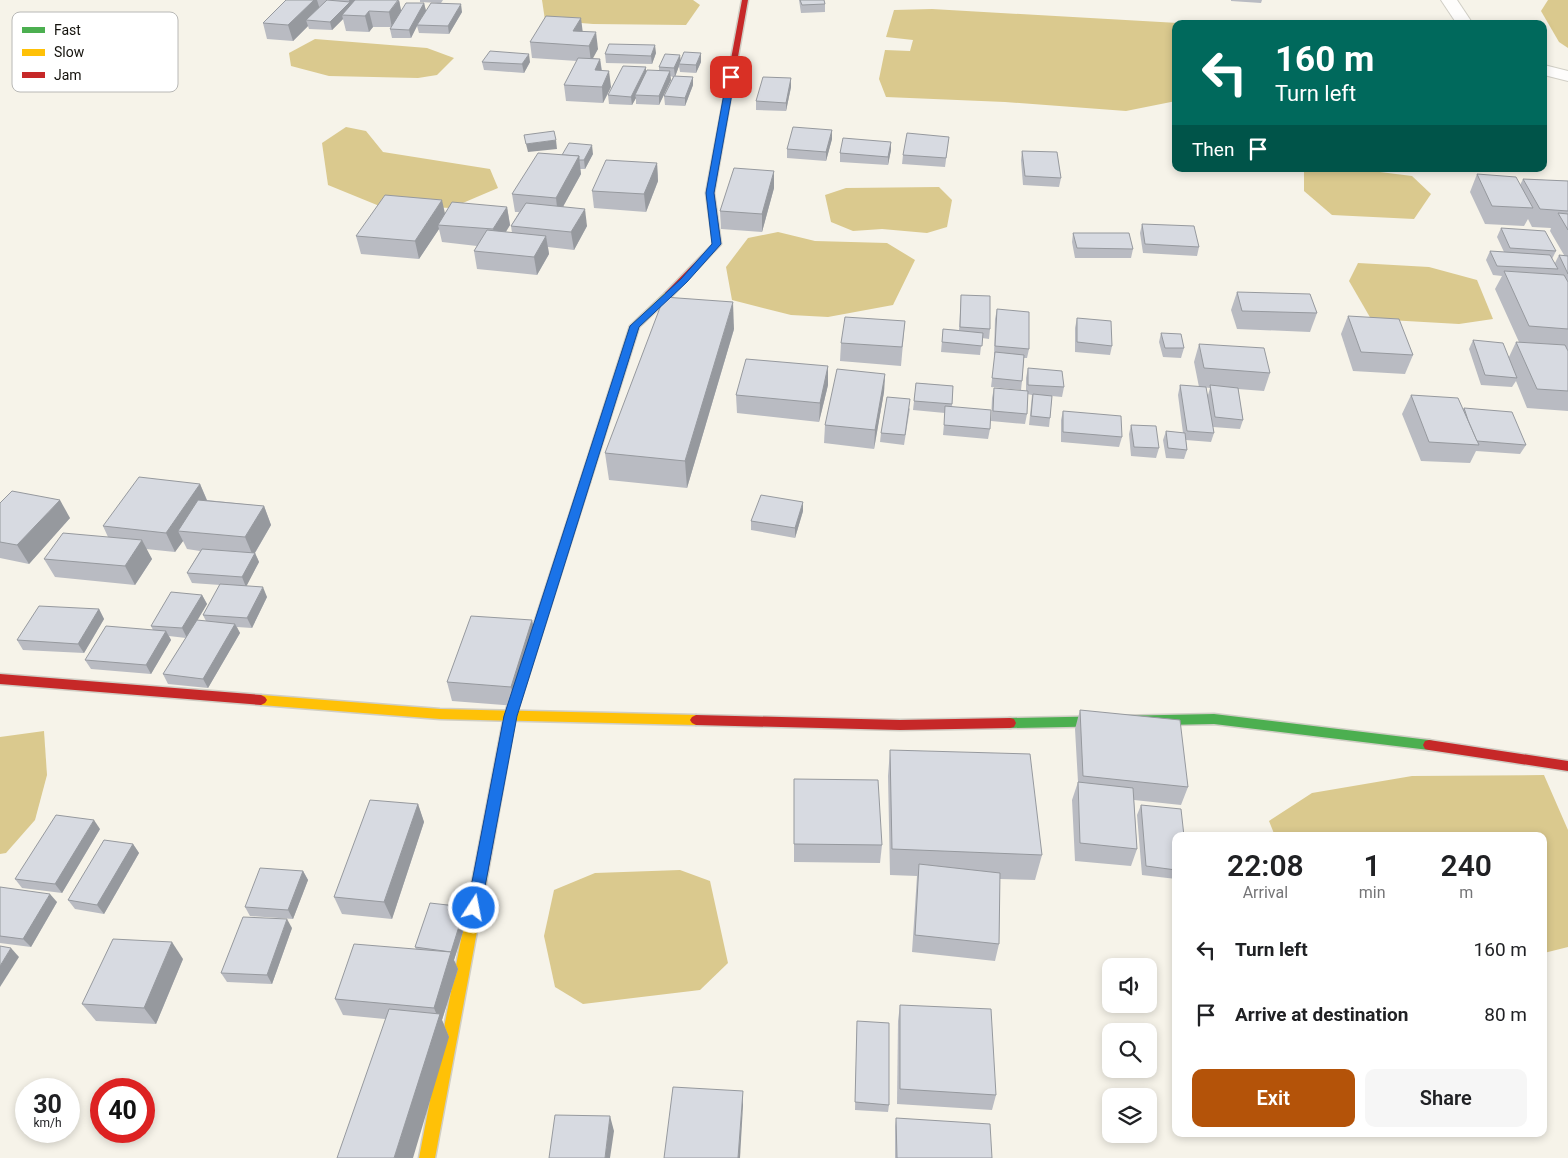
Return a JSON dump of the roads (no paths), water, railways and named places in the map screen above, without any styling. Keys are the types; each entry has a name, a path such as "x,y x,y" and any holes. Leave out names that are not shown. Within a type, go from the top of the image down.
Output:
{"street":[{"path":"427,1158 510,716 635,326 684,280 717,244 710,193 745,0"},
{"path":"1449,0 1462,20"},
{"path":"1547,71 1568,76"},
{"path":"0,679 440,714 900,725 1214,720 1490,753 1568,766"}]}
